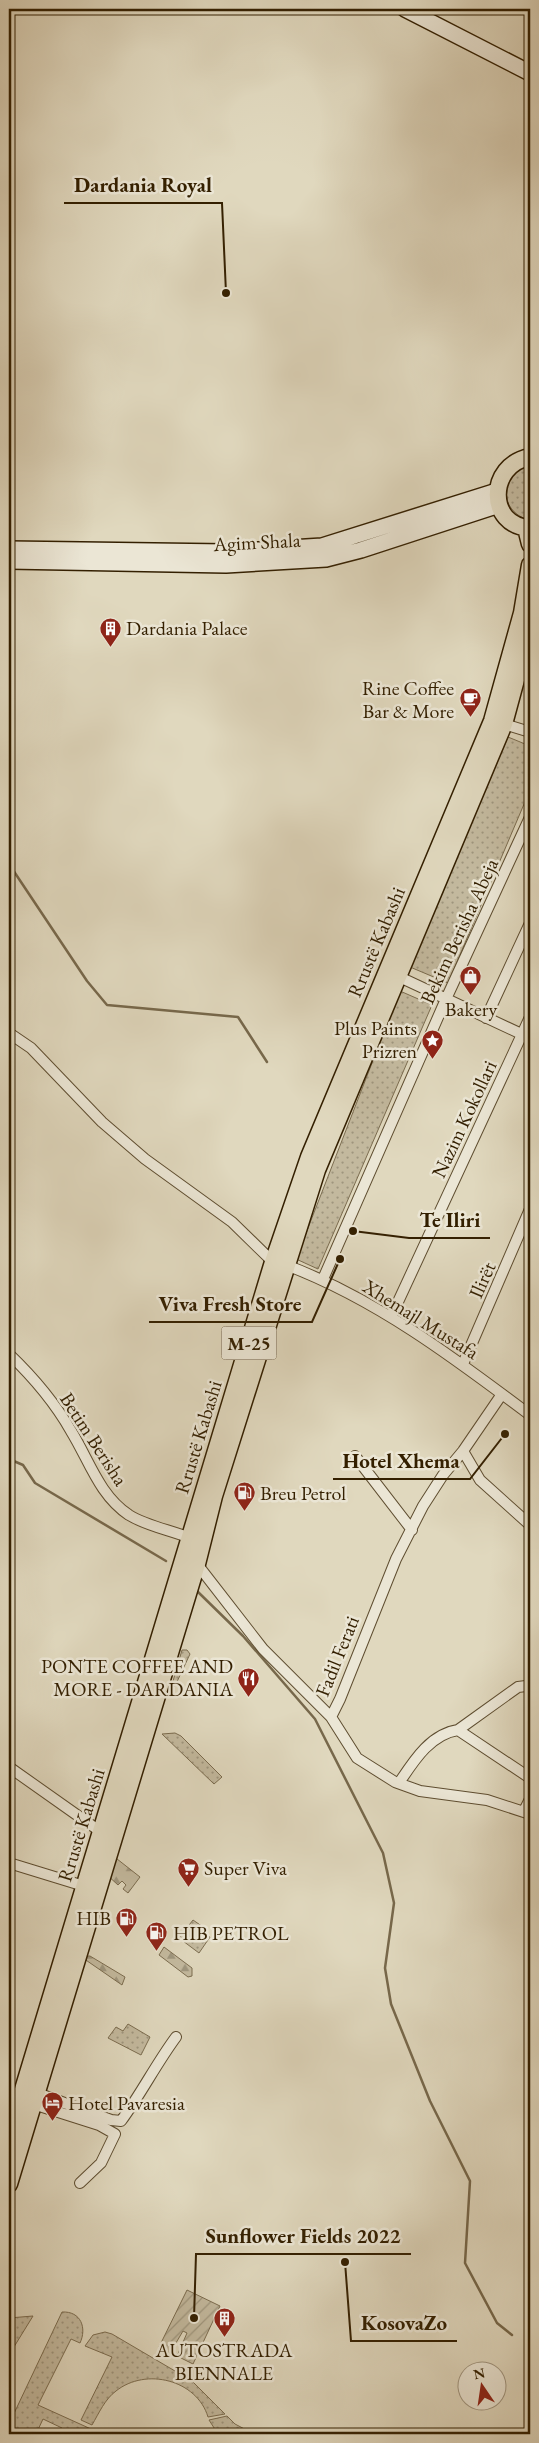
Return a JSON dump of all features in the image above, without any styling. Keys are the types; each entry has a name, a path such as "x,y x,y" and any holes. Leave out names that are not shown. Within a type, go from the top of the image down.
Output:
{"main road":[{"path":"406,9 530,73"},
{"path":"529,533 510,520 498,498 502,475 507,468 521,459 530,457"},
{"name":"Agim Shala","path":"9,549 226,552 322,546 498,498"},
{"name":"Agim Shala","path":"9,562 226,565 326,559 361,550 498,498"},
{"name":"Rrustë Kabashi","path":"9,2184 24,2099 84,1886 190,1538 279,1263 492,721 522,613 530,565"},
{"name":"Rrustë Kabashi","path":"392,974 504,724 530,628"},
{"name":"Rrustë Kabashi","path":"9,2136 24,2099 197,1564 279,1263"}],"street":[{"path":"504,724 530,732"},
{"name":"Bekim Berisha Abeja","path":"324,1279 446,999 530,817"},
{"path":"486,1018 530,923"},
{"path":"392,974 526,1037"},
{"name":"Nazim Kokollari","path":"391,1317 526,1037 530,1017"},
{"path":"9,1034 31,1048 102,1122 145,1159 232,1222 279,1263"},
{"name":"Ilirët","path":"463,1364 530,1209"},
{"name":"Xhemajl Mustafa","path":"279,1263 324,1279 391,1317 463,1364 530,1415"},
{"name":"Betim Berisha","path":"9,1354 46,1396 71,1430 98,1483 114,1502 130,1515 190,1538"},
{"name":"Fadil Ferati","path":"502,1394 463,1452 438,1482 423,1506 396,1559 331,1717 357,1758 399,1784 420,1791 487,1800 527,1812"},
{"path":"463,1452 480,1480 530,1525"},
{"path":"355,1456 412,1530"},
{"path":"197,1564 263,1648 331,1717"},
{"path":"399,1784 418,1756 431,1743 458,1730 518,1688 526,1686 530,1688"},
{"path":"458,1730 530,1778"},
{"path":"9,1767 101,1832"},
{"path":"527,1812 530,1799"},
{"path":"9,1863 84,1886"},
{"path":"24,2099 121,2121 142,2092 176,2037"},
{"path":"24,2099 108,2128 114,2134 109,2150 101,2163 80,2183"}],"green space":[{"path":"530,466 530,520 528,520 518,515 511,508 506,492 507,483 512,476 519,470"},
{"path":"508,737 530,746 530,790 448,983 410,967"},
{"path":"400,991 432,1005 318,1269 296,1259"},
{"path":"182,1650 187,1650 190,1654 175,1686 171,1688"},
{"path":"175,1733 181,1736 222,1777 214,1784 162,1734"},
{"path":"112,1855 140,1877 128,1893 123,1889 126,1885 122,1881 118,1885 106,1874"},
{"path":"193,1920 206,1929 204,1933 210,1937 199,1953 179,1938"},
{"path":"164,1947 192,1968 192,1976 188,1977 159,1955"},
{"path":"80,1956 90,1956 125,1977 122,1985"},
{"path":"128,2024 150,2037 141,2055 108,2038 116,2027 123,2031"},
{"path":"187,2290 220,2306 193,2364 177,2356 187,2333 183,2331 170,2353 159,2347"},
{"path":"62,2312 69,2312 78,2317 82,2326 82,2337 80,2343 71,2339 38,2405 91,2429 88,2434 59,2434 62,2428 43,2419 36,2434 9,2434 9,2424"},
{"path":"33,2316 9,2355 9,2318"},
{"path":"105,2332 112,2334 192,2381 225,2414 208,2417 202,2404 182,2386 169,2381 155,2379 141,2380 128,2384 116,2391 105,2402 92,2425 81,2420 112,2357 85,2346 93,2335"},
{"path":"227,2416 235,2424 254,2434 218,2434 209,2420"}],"waterway":[{"path":"9,864 87,981 107,1005 238,1017 267,1062"},
{"path":"9,1459 23,1465 35,1483 166,1561"},
{"path":"196,1590 243,1636 315,1719 383,1853 394,1903 385,1968 391,2004 430,2101 470,2181 465,2263 497,2323 512,2335"}],"place":[{"name":"Dardania Royal","path":"226,293"},
{"name":"Dardania Palace","path":"110,647"},
{"name":"Rine Coffee Bar & More","path":"470,718"},
{"name":"Bakery","path":"471,996"},
{"name":"Plus Paints Prizren","path":"433,1059"},
{"name":"Te Iliri","path":"353,1231"},
{"name":"Viva Fresh Store","path":"340,1259"},
{"name":"Hotel Xhema","path":"505,1434"},
{"name":"Breu Petrol","path":"244,1512"},
{"name":"PONTE COFFEE AND MORE - DARDANIA","path":"249,1697"},
{"name":"Super Viva","path":"188,1887"},
{"name":"HIB","path":"127,1937"},
{"name":"HIB PETROL","path":"157,1952"},
{"name":"Hotel Pavaresia","path":"52,2122"},
{"name":"KosovaZo","path":"345,2262"},
{"name":"Sunflower Fields 2022","path":"194,2318"},
{"name":"AUTOSTRADA BIENNALE","path":"224,2337"}]}
